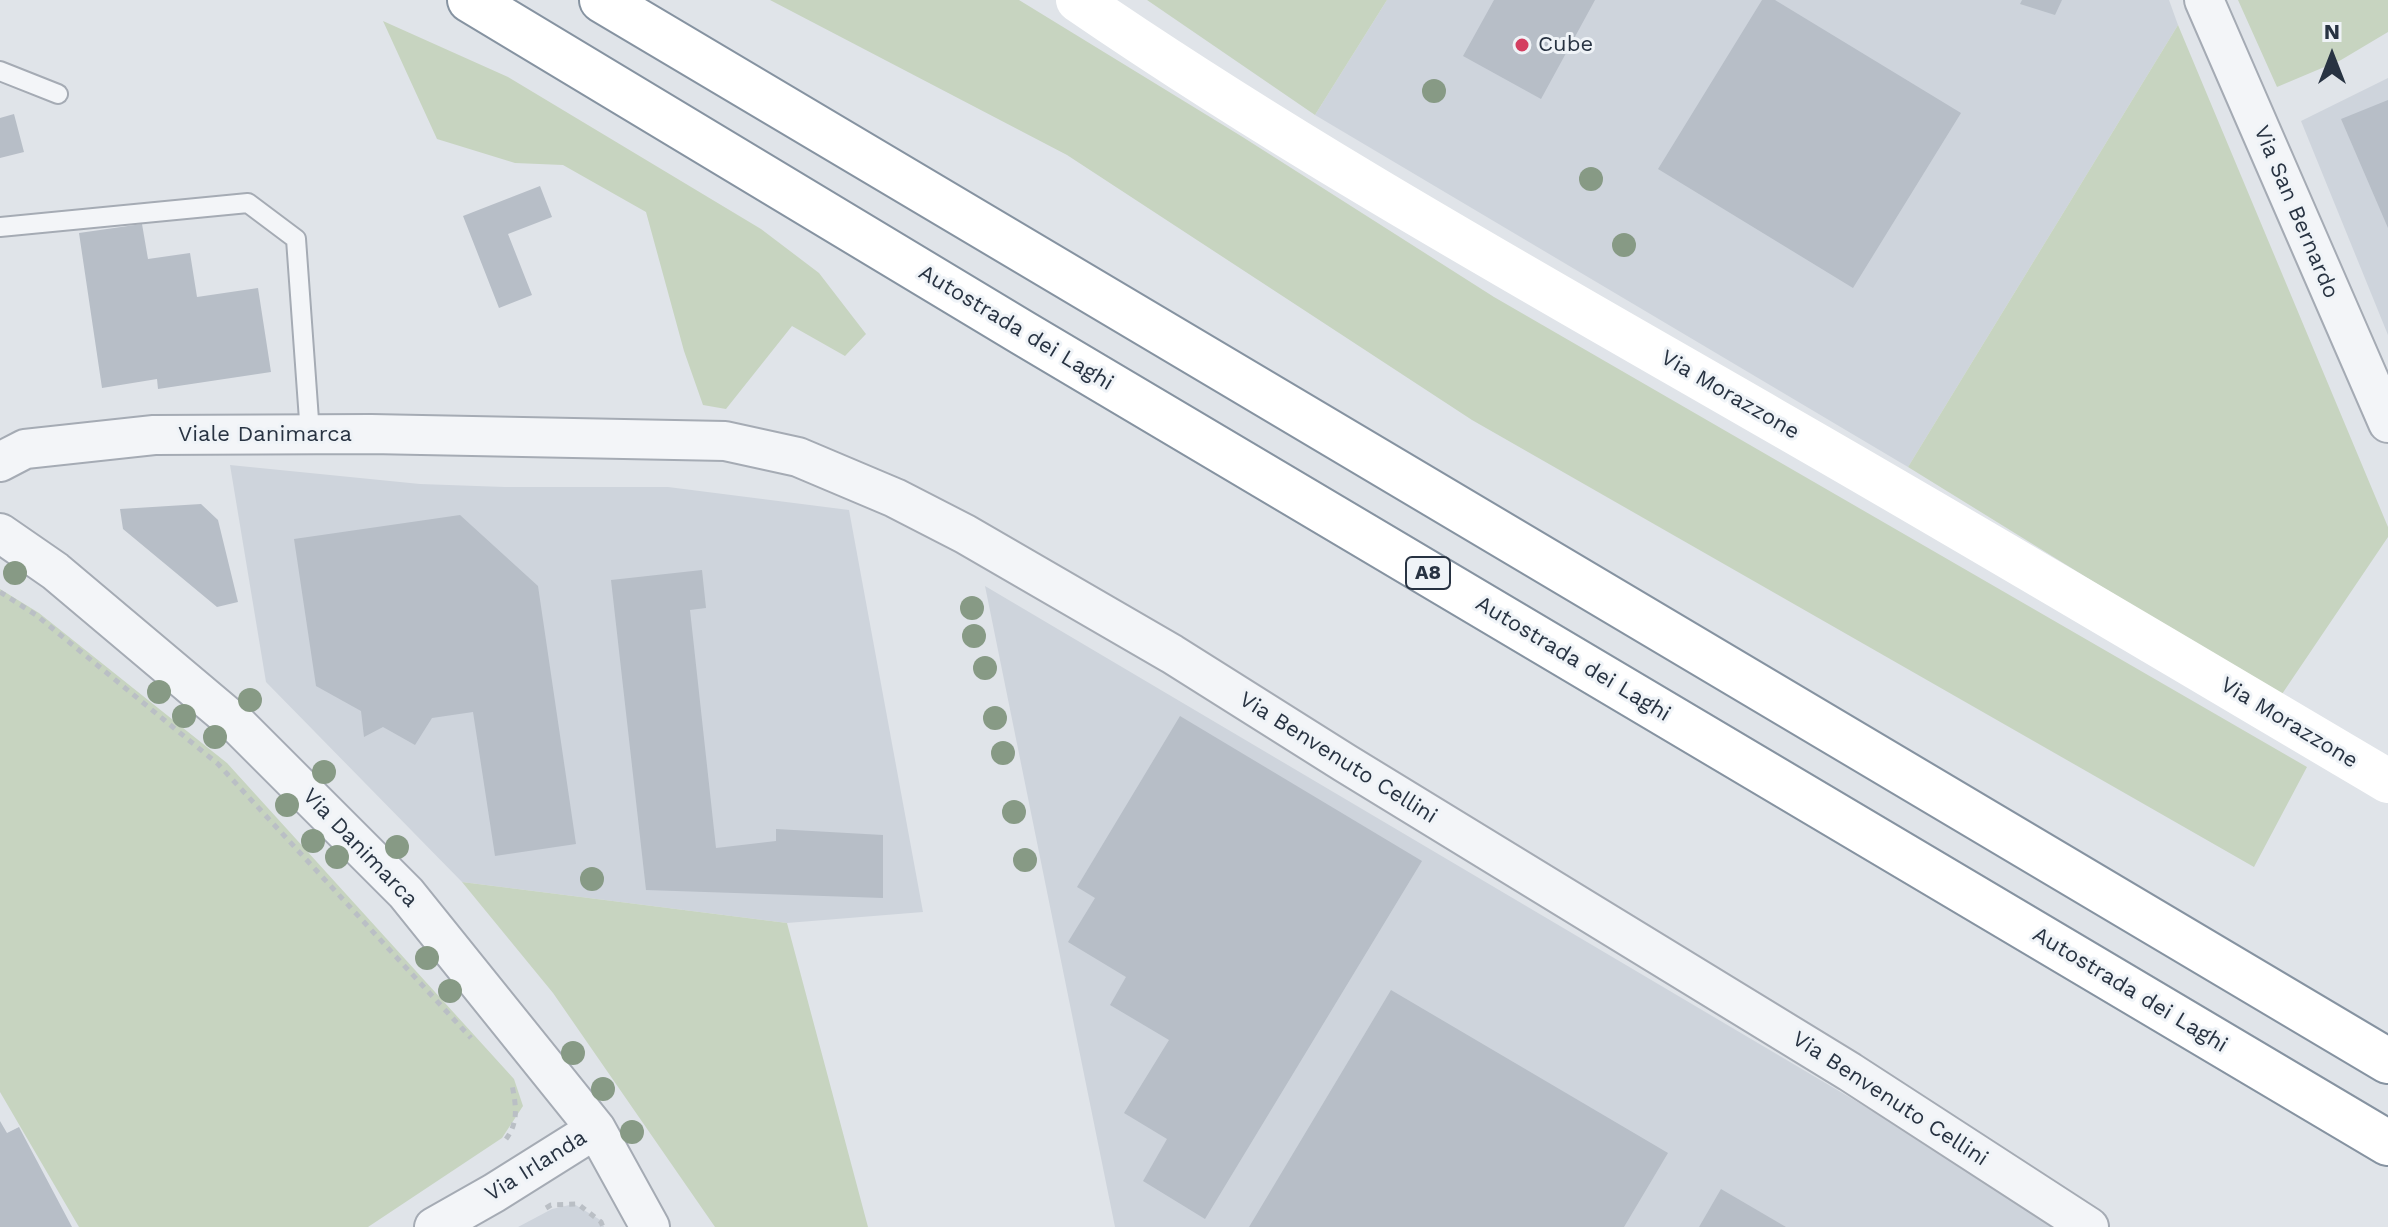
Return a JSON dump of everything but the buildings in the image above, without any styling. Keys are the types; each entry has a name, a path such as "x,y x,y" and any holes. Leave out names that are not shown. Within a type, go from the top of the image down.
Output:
{"main road":[{"name":"Autostrada dei Laghi","path":"470,0 1023,333 2388,1143"},
{"path":"602,0 2388,1061"},
{"name":"Via Morazzone","path":"1078,0 1143,45 1432,224 1890,487 2388,781"}],"street":[{"name":"Via San Bernardo","path":"2204,0 2388,423"},
{"name":"Viale Danimarca","path":"0,462 25,449 154,435 371,434 534,439"},
{"name":"Via Benvenuto Cellini","path":"534,439 725,441 798,457 895,498 965,534 1172,654 1850,1072 2089,1227"},
{"name":"Via Danimarca","path":"0,533 55,571 239,726 406,893 596,1129 650,1227"},
{"name":"Via Irlanda","path":"434,1227 596,1129"}],"lane":[{"path":"0,71 58,94"},
{"path":"0,227 248,203 296,239 310,434"}],"path":[{"path":"0,592 36,615 218,764 478,1046"},
{"path":"501,1146 513,1130 517,1106 511,1080"},
{"path":"538,1211 551,1205 578,1204 603,1227"}],"shaded area":[{"path":"1387,0 2169,0 2178,25 1908,467 1315,115"},
{"path":"2388,78 2388,335 2301,121"},
{"path":"230,465 420,484 668,487 849,510 923,912 787,923 462,882 266,682"},
{"path":"985,586 2069,1227 1115,1227"},
{"path":"574,1204 602,1221 604,1227 518,1227 552,1209"}],"green space":[{"path":"770,0 1019,0 1494,297 2307,767 2254,867 1472,420 1067,155"},
{"path":"1147,0 1387,0 1315,115"},
{"path":"2238,0 2388,0 2388,32 2341,60 2277,87"},
{"path":"383,21 508,77 761,229 819,273 866,334 845,356 792,326 726,409 703,405 684,351 646,212 563,165 515,163 437,139"},
{"path":"2178,25 2388,527 2388,537 2280,697 1908,467"},
{"path":"0,589 39,613 227,763 514,1079 523,1106 502,1138 368,1227 79,1227 0,1092"},
{"path":"462,882 787,923 868,1227 715,1227 553,993"}],"place":[{"name":"Cube","path":"1522,45"}]}
